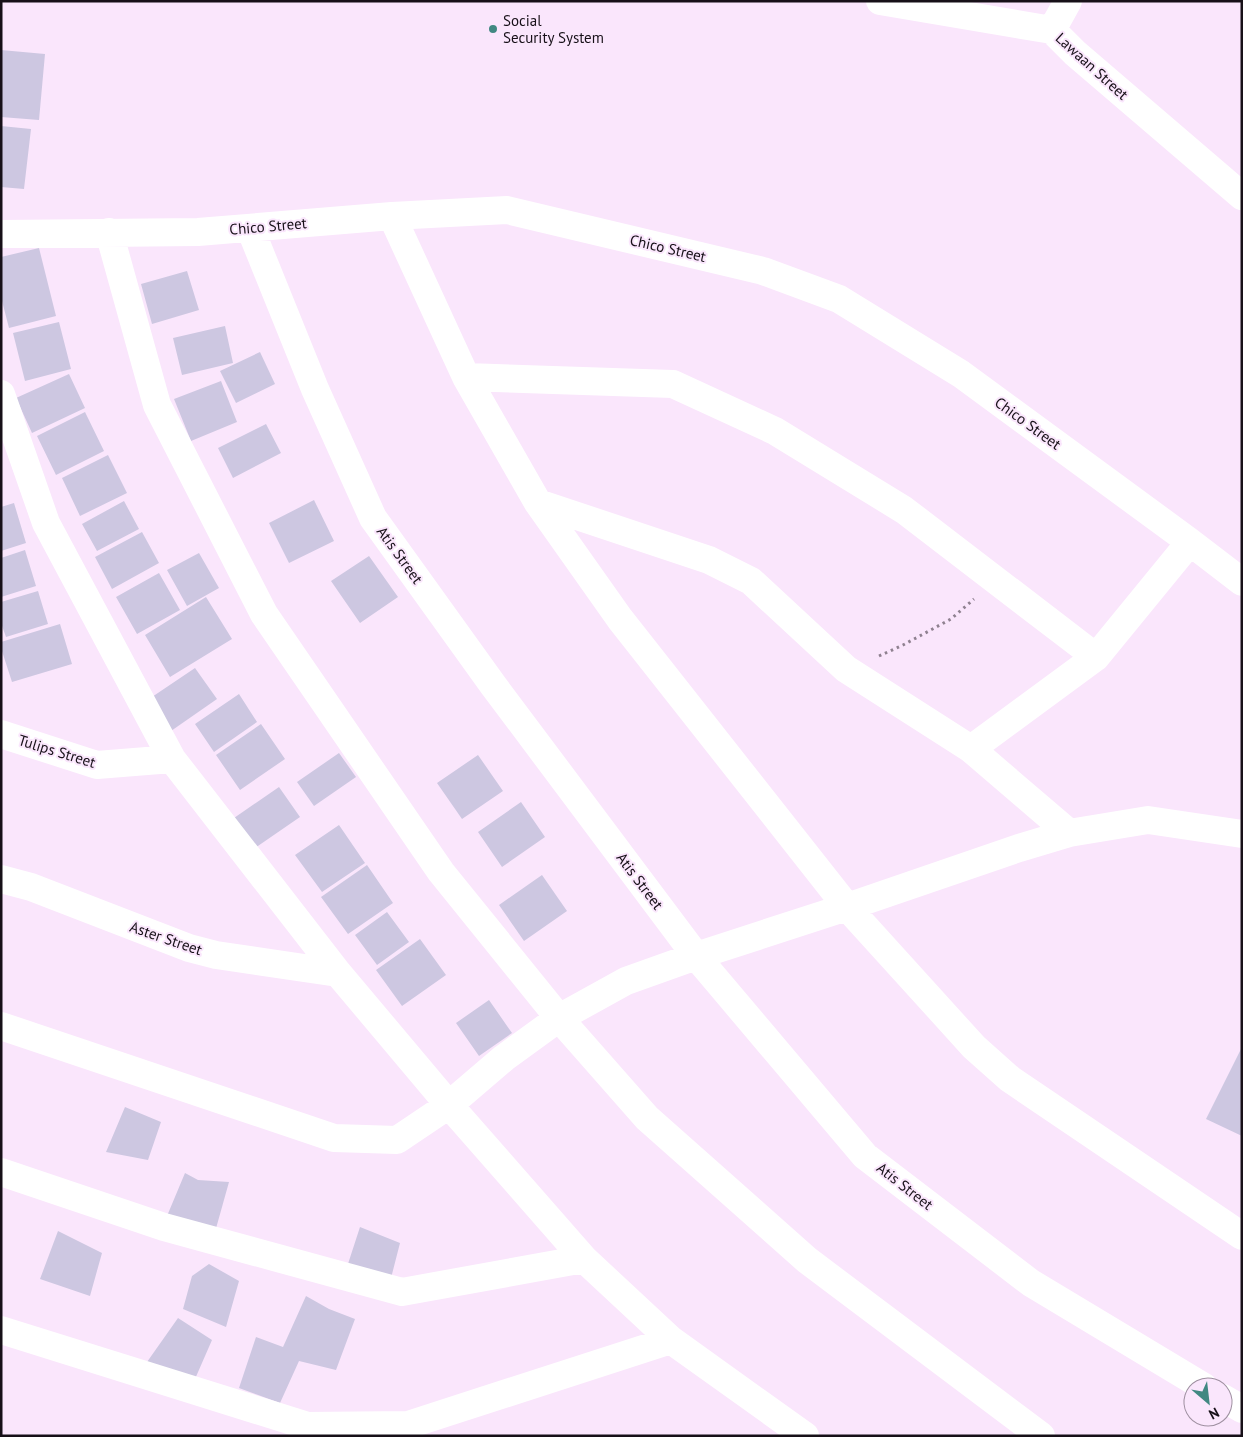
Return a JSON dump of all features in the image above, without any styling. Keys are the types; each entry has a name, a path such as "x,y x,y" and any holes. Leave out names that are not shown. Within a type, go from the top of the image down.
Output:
{"street":[{"name":"Lawaan Street","path":"880,1 1052,30 1076,53 1242,196"},
{"path":"1052,30 1068,1"},
{"name":"Chico Street","path":"1,234 198,232 392,216 507,210 763,271 839,299 961,374 1242,582"},
{"path":"392,216 466,377 538,503 620,619 847,907 974,1048 1010,1079 1242,1236"},
{"name":"Atis Street","path":"250,228 315,389 372,518 493,685 696,956 866,1156 1030,1283 1187,1377"},
{"path":"109,232 157,405 264,614 441,872 559,1018 648,1118 808,1260 1041,1436"},
{"path":"466,377 673,384 775,431 904,510 1096,657"},
{"path":"1,394 46,524 172,759 338,973 584,1259 671,1340 801,1435"},
{"path":"538,503 709,560 752,581 846,669 971,749 1069,833"},
{"path":"971,749 1096,657 1190,542"},
{"name":"Tulips Street","path":"1,734 96,765 172,759"},
{"path":"1,1026 334,1138 397,1140 450,1105 504,1058 559,1018 626,981 1019,848 1069,833 1148,820 1242,834"},
{"name":"Aster Street","path":"1,879 30,887 189,948 216,955 338,973"},
{"path":"1,1172 164,1227 402,1292 584,1259"},
{"path":"1,1330 308,1426 408,1425 671,1340"}],"path":[{"path":"846,669 903,646 951,619 995,580"}],"building":[{"path":"1,50 45,54 39,120 1,117"},
{"path":"1,126 31,129 24,189 1,187"},
{"path":"39,248 56,316 9,328 1,297 1,257"},
{"path":"187,271 199,310 152,324 141,284"},
{"path":"59,322 71,369 25,381 13,333"},
{"path":"225,326 233,363 182,375 173,338"},
{"path":"260,352 275,384 236,403 220,371"},
{"path":"69,374 85,408 32,433 16,398"},
{"path":"221,381 237,422 191,441 174,399"},
{"path":"85,412 104,451 56,475 37,436"},
{"path":"266,424 281,453 233,478 218,448"},
{"path":"108,455 127,493 80,516 62,478"},
{"path":"314,500 334,541 289,563 269,523"},
{"path":"124,501 139,529 97,551 82,524"},
{"path":"14,503 26,543 1,551 1,507"},
{"path":"142,532 159,563 112,589 95,557"},
{"path":"25,550 36,586 1,597 1,558"},
{"path":"199,553 219,588 187,606 167,570"},
{"path":"369,556 398,597 360,623 331,581"},
{"path":"159,573 180,610 137,634 116,597"},
{"path":"38,591 48,624 6,637 1,623 1,602"},
{"path":"206,597 232,639 170,677 145,635"},
{"path":"60,624 72,664 12,682 1,648 1,642"},
{"path":"195,668 217,699 171,731 149,699"},
{"path":"239,694 257,722 214,752 195,724"},
{"path":"261,724 285,759 240,790 216,755"},
{"path":"339,753 356,777 314,806 297,782"},
{"path":"478,755 503,791 462,819 437,783"},
{"path":"279,787 300,817 255,848 234,818"},
{"path":"521,802 545,837 502,867 478,832"},
{"path":"339,825 365,863 322,892 295,855"},
{"path":"367,865 393,903 348,934 321,897"},
{"path":"542,875 567,911 524,941 499,905"},
{"path":"387,912 409,942 377,965 355,935"},
{"path":"420,939 446,975 402,1006 376,970"},
{"path":"489,1000 512,1033 479,1056 456,1023"},
{"path":"1242,1047 1242,1136 1206,1119"},
{"path":"125,1107 161,1122 148,1160 106,1152"},
{"path":"185,1173 198,1180 229,1182 215,1232 167,1216"},
{"path":"360,1227 400,1243 390,1282 346,1270"},
{"path":"58,1231 102,1253 90,1296 40,1279"},
{"path":"209,1264 239,1281 226,1327 183,1309 192,1276"},
{"path":"306,1296 329,1309 355,1319 336,1370 299,1361 280,1403 239,1388 256,1337 283,1347"},
{"path":"178,1318 212,1340 195,1379 147,1362"}],"place":[{"name":"Social Security System","path":"493,29"}]}
